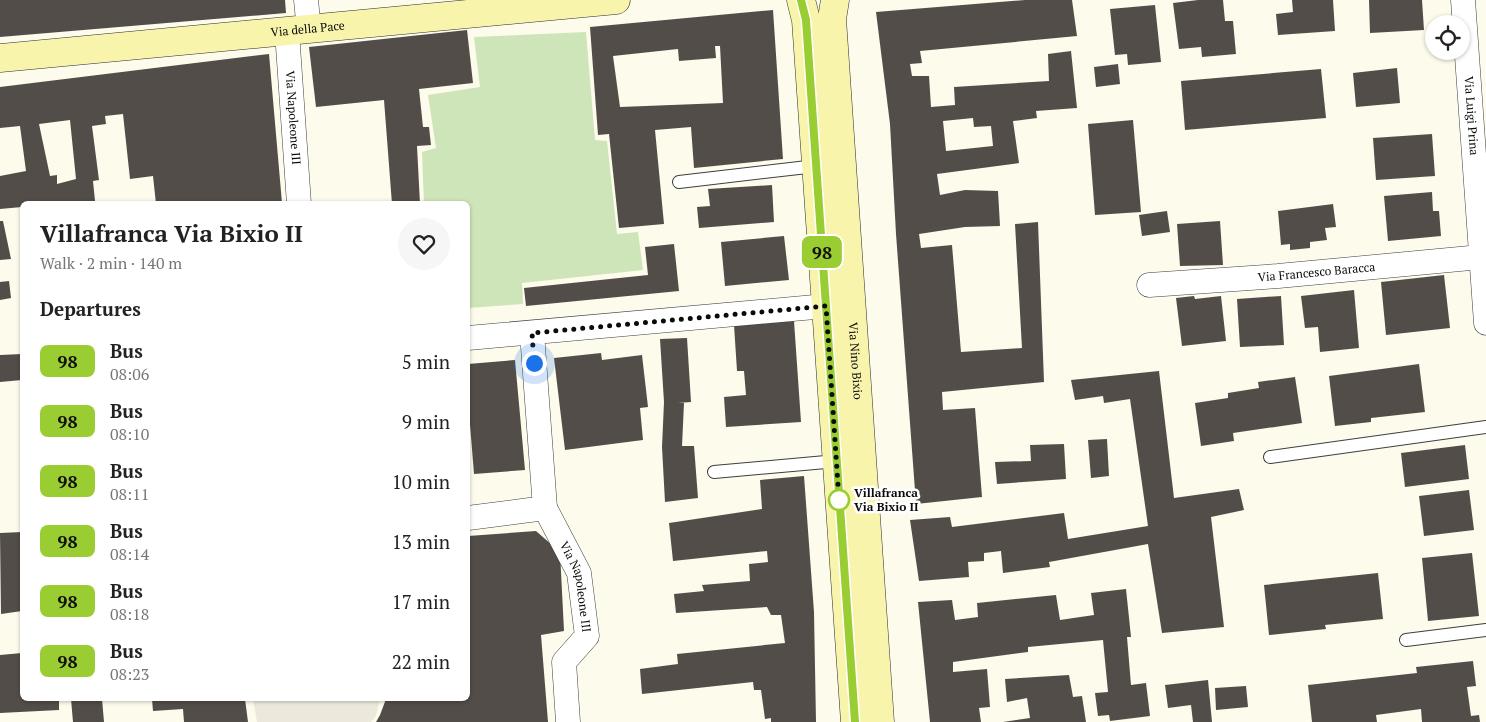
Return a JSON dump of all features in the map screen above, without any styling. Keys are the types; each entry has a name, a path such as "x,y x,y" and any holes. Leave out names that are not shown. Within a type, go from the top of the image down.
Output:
{"street":[{"name":"Via Napoleone III","path":"299,201 298,31 306,0"},
{"name":"Via della Pace","path":"0,58 616,0"},
{"name":"Via Nino Bixio","path":"801,0 812,7 819,8 826,6 834,0"},
{"name":"Via Nino Bixio","path":"801,0 806,20 855,722"},
{"name":"Via Nino Bixio","path":"834,0 832,19 880,722"},
{"name":"Via Luigi Prina","path":"1463,0 1486,323"},
{"name":"Via Francesco Baracca","path":"1149,285 1278,276 1482,256"},
{"path":"470,338 826,306"},
{"name":"Via Napoleone III","path":"532,333 545,508 579,573 587,636 564,662 568,722"},
{"path":"470,518 545,508"}],"lane":[{"path":"679,182 816,166"},
{"path":"1270,457 1486,427"},
{"path":"714,472 837,461"},
{"path":"1406,640 1486,630"}],"green space":[{"path":"586,32 595,140 607,141 617,234 638,232 643,270 522,283 523,304 470,308 470,201 424,201 422,152 436,148 428,95 480,87 474,37"}],"shaded area":[{"path":"253,701 380,701 376,716 371,722 257,722"}],"building":[{"path":"0,0 285,0 286,13 0,37"},
{"path":"1025,0 1072,0 1077,36 920,51 922,63 910,64 912,76 929,76 931,107 955,105 954,87 1049,81 1048,54 1071,51 1077,108 1036,111 1037,118 1013,121 1019,163 937,174 940,195 965,190 998,191 1000,226 965,227 919,234 921,248 952,245 961,352 1022,348 1015,224 1038,222 1044,382 942,392 943,410 975,408 982,497 916,504 896,234 890,124 876,12","holes":["973,118 974,127 991,126 993,146 946,151 943,121"]},
{"path":"1223,0 1225,21 1233,21 1236,54 1202,57 1201,47 1179,49 1173,3"},
{"path":"1292,0 1333,0 1335,31 1278,35 1276,14 1293,12"},
{"path":"1369,0 1422,0 1424,30 1370,33"},
{"path":"1155,5 1161,62 1128,65 1127,54 1115,55 1110,9"},
{"path":"773,10 783,159 694,168 691,127 655,130 664,224 619,228 609,134 598,135 590,27","holes":["715,46 720,46 723,103 620,107 613,56 678,49 679,61 716,58"]},
{"path":"467,30 473,83 419,89 423,127 429,127 431,145 417,146 420,201 392,201 384,100 316,107 309,47"},
{"path":"269,54 282,201 156,201 153,176 130,179 123,114 105,116 106,124 92,126 99,180 93,181 95,201 20,201 20,207 0,209 0,176 26,171 20,126 0,128 0,87","holes":["70,120 76,179 57,184 57,175 50,176 39,124"]},
{"path":"1118,64 1120,84 1096,87 1094,67"},
{"path":"1397,68 1400,103 1356,107 1353,73"},
{"path":"1321,69 1326,118 1185,130 1181,81"},
{"path":"1133,120 1141,212 1095,215 1088,124"},
{"path":"1432,134 1435,176 1376,180 1373,138"},
{"path":"772,185 774,222 699,228 697,207 710,206 708,189"},
{"path":"1432,192 1433,211 1439,211 1441,236 1388,241 1384,196"},
{"path":"1333,204 1336,227 1325,228 1327,240 1310,242 1310,248 1290,250 1290,244 1281,245 1278,211"},
{"path":"1167,211 1170,232 1142,236 1139,215"},
{"path":"0,221 3,221 11,259 0,260"},
{"path":"1220,221 1223,265 1180,266 1177,224"},
{"path":"784,236 789,280 725,286 721,242"},
{"path":"674,244 679,291 526,306 524,288 648,275 645,247"},
{"path":"1444,275 1450,328 1386,335 1381,282"},
{"path":"9,281 11,298 0,300 0,282"},
{"path":"1354,290 1359,348 1320,352 1318,327 1305,328 1301,296"},
{"path":"1194,296 1195,299 1221,296 1226,341 1182,346 1176,298"},
{"path":"1281,296 1284,345 1240,347 1237,299"},
{"path":"794,321 801,422 726,427 724,397 746,395 744,371 737,371 734,325"},
{"path":"687,338 691,402 678,403 684,403 682,446 694,446 698,498 665,502 662,447 664,402 660,339"},
{"path":"601,353 602,360 642,355 648,407 640,408 643,440 565,450 554,358"},
{"path":"20,354 20,380 0,382 0,355"},
{"path":"515,360 525,470 474,474 470,424 470,364"},
{"path":"1419,364 1425,412 1371,418 1371,422 1335,426 1329,376"},
{"path":"1159,371 1174,498 1239,489 1244,510 1211,517 1224,627 1162,633 1148,544 1049,562 1050,567 1003,573 1001,551 984,553 984,561 968,562 969,577 919,581 910,520 950,517 952,527 1064,513 1068,539 1148,526 1130,399 1104,403 1103,396 1075,400 1071,380"},
{"path":"1295,377 1302,423 1233,433 1234,441 1201,446 1195,403 1228,398 1228,393 1259,388 1258,382"},
{"path":"1107,439 1109,476 1091,478 1088,440"},
{"path":"1064,444 1066,479 997,484 995,462 1031,461 1030,445"},
{"path":"1465,445 1469,479 1405,487 1401,453"},
{"path":"804,476 814,612 816,722 771,722 771,718 765,719 761,690 754,690 753,682 642,694 640,669 678,664 677,654 785,643 781,615 771,615 767,607 676,613 674,594 704,591 702,585 750,581 749,564 768,562 767,551 673,561 669,523 762,509 760,480"},
{"path":"1469,490 1474,530 1424,536 1419,496"},
{"path":"536,531 560,552 564,631 541,635 548,722 376,722 385,701 470,701 470,536"},
{"path":"20,532 20,611 1,614 0,533"},
{"path":"1472,553 1479,616 1428,621 1422,558"},
{"path":"1378,573 1383,619 1325,625 1326,629 1269,635 1264,585"},
{"path":"1126,589 1131,637 1127,637 1131,685 1146,683 1150,716 1110,721 1109,715 1098,716 1095,693 1108,692 1103,640 1028,647 1028,652 953,662 953,672 987,669 990,707 979,708 981,722 930,722 918,602 952,600 955,620 978,617 977,603 1056,595 1060,620 1094,615 1091,593"},
{"path":"20,653 20,701 59,701 59,710 0,713 0,655"},
{"path":"1473,661 1476,686 1467,687 1471,716 1479,715 1480,722 1422,722 1421,709 1376,715 1377,722 1312,722 1308,685 1417,673 1416,667"},
{"path":"1069,675 1073,697 1082,696 1086,722 1003,722 1030,718 1027,698 1007,702 1005,679"},
{"path":"1208,680 1212,722 1193,722 1191,705 1168,708 1165,685"},
{"path":"1246,686 1248,707 1216,710 1215,688"},
{"path":"71,701 102,701 104,722 73,722"},
{"path":"152,701 245,701 248,722 184,722 183,709 153,711"}],"bus line":[{"name":"98","path":"801,0 806,20 855,722"}],"place":[{"name":"Villafranca Via Bixio II","path":"839,500"}],"route":[{"path":"534,363 532,333 826,306 839,500"}]}
